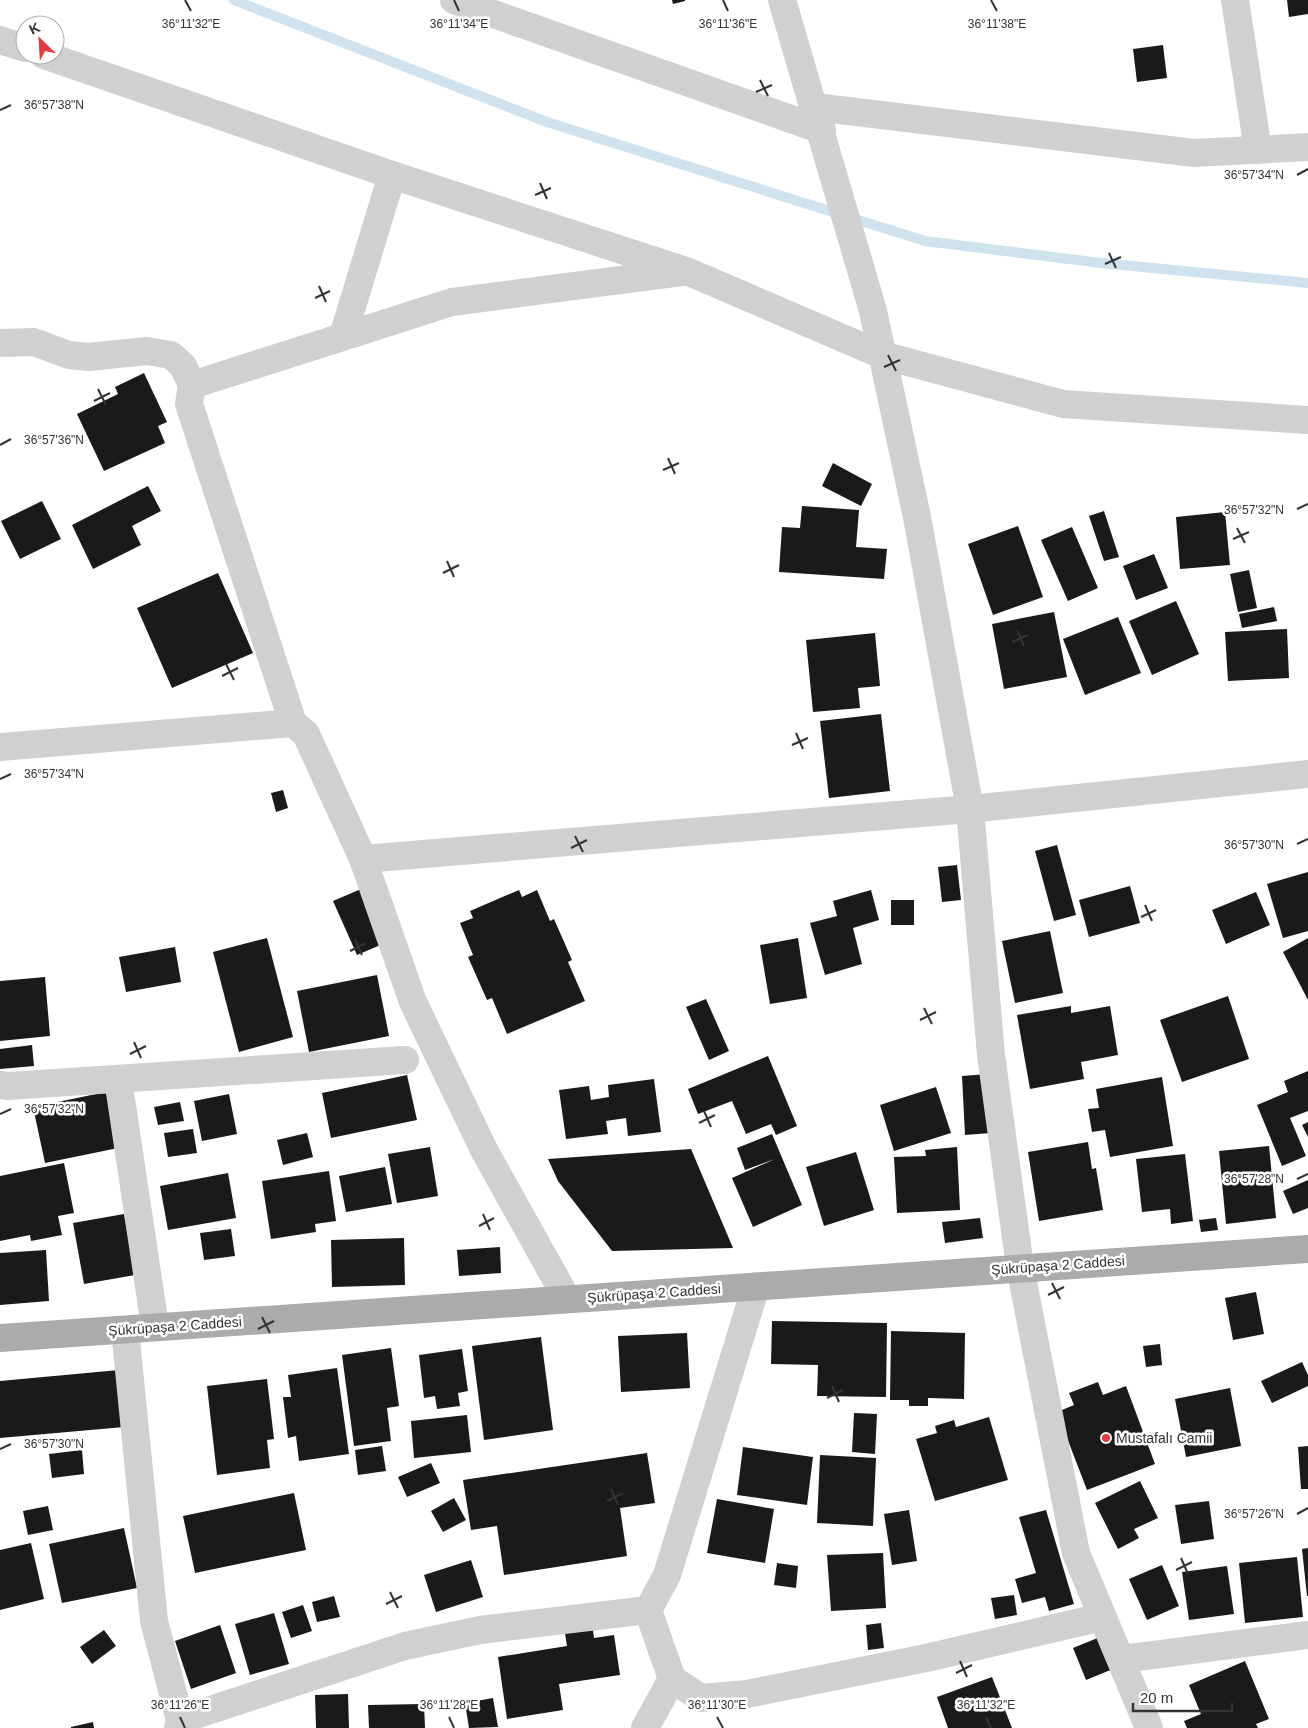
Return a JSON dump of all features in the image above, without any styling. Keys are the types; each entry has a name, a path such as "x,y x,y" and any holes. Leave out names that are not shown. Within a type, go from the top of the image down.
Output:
{"main road":[{"name":"Şükrüpaşa 2 Caddesi","path":"0,1338 1020,1267 1308,1249"}],"street":[{"path":"454,0 818,119 1194,153 1308,147"},
{"path":"782,0 830,157 873,311 917,517 970,809 991,1054 1020,1267 1076,1554 1122,1659 1149,1728"},
{"path":"1235,0 1258,150"},
{"path":"0,40 15,45"},
{"path":"65,62 392,174 689,272 882,356 1063,404 1308,420"},
{"path":"343,336 392,174"},
{"path":"192,385 452,302 689,272"},
{"path":"0,342 34,342 69,354 89,357 147,351 171,355 183,366 192,385 189,404 293,723 306,734 363,859 413,1002 484,1150 567,1299"},
{"path":"0,747 293,723"},
{"path":"363,859 970,809 1308,774"},
{"path":"0,1085 405,1060"},
{"path":"118,1079 155,1326"},
{"path":"756,1286 667,1575 648,1610 672,1679 701,1698 747,1694 926,1658 1102,1617"},
{"path":"125,1330 154,1621 179,1724 405,1646 480,1630 648,1610"},
{"path":"1122,1659 1308,1635"},
{"path":"645,1728 672,1679"}],"building":[{"path":"672,0 685,0 685,1 673,4"},
{"path":"1287,0 1308,0 1308,14 1289,17"},
{"path":"1163,45 1167,78 1137,82 1133,49"},
{"path":"144,373 167,422 158,426 165,443 104,471 77,414 118,394 115,387"},
{"path":"833,463 872,484 861,506 822,486"},
{"path":"148,486 161,511 132,526 141,545 93,569 72,525"},
{"path":"42,501 61,539 20,559 1,521"},
{"path":"802,506 859,510 856,547 887,549 884,579 779,572 782,527 800,528"},
{"path":"1104,511 1119,557 1104,561 1089,516"},
{"path":"1225,512 1230,565 1180,569 1176,517"},
{"path":"1018,526 1043,597 993,615 968,544"},
{"path":"1072,527 1098,588 1068,601 1041,540"},
{"path":"1154,554 1168,588 1136,600 1123,566"},
{"path":"1249,570 1257,608 1238,612 1230,574"},
{"path":"218,573 253,653 172,688 137,608"},
{"path":"1176,601 1199,654 1152,675 1129,621"},
{"path":"1274,607 1277,621 1242,628 1239,614"},
{"path":"1054,612 1067,677 1004,689 992,624"},
{"path":"1118,617 1141,673 1085,695 1063,639"},
{"path":"1287,629 1289,678 1228,681 1225,632"},
{"path":"875,633 880,686 858,688 860,708 813,712 806,640"},
{"path":"881,714 890,791 829,798 820,721"},
{"path":"283,790 288,808 276,812 271,793"},
{"path":"1057,845 1076,915 1054,921 1035,851"},
{"path":"957,865 961,900 942,902 938,867"},
{"path":"1308,872 1308,931 1283,938 1267,884"},
{"path":"1130,886 1140,923 1089,937 1079,900"},
{"path":"361,889 385,943 357,955 333,901"},
{"path":"519,890 522,897 537,890 550,921 554,919 572,960 568,962 585,1001 507,1034 492,998 487,1000 468,957 473,955 460,923 473,918 470,911"},
{"path":"871,890 879,920 853,928 862,964 825,975 810,923 837,916 833,901"},
{"path":"1256,892 1270,925 1226,944 1212,910"},
{"path":"891,900 914,900 914,925 891,925"},
{"path":"1050,931 1063,993 1015,1003 1002,941"},
{"path":"267,938 293,1037 239,1052 213,952"},
{"path":"798,938 807,998 770,1004 760,945"},
{"path":"1308,938 1308,1000 1283,952"},
{"path":"175,947 181,982 126,992 119,957"},
{"path":"377,975 389,1036 309,1052 297,991"},
{"path":"45,977 50,1036 0,1041 0,981"},
{"path":"1228,996 1249,1059 1182,1082 1160,1020"},
{"path":"706,999 729,1051 709,1060 686,1007"},
{"path":"1071,1006 1071,1013 1110,1006 1118,1055 1081,1062 1084,1079 1030,1089 1017,1015"},
{"path":"32,1045 34,1066 0,1069 0,1049"},
{"path":"768,1056 797,1126 776,1135 771,1124 746,1134 732,1101 698,1114 688,1089"},
{"path":"1308,1071 1308,1111 1290,1118 1306,1156 1282,1166 1257,1105 1288,1092 1284,1081"},
{"path":"988,1074 991,1133 965,1135 962,1076"},
{"path":"407,1075 417,1120 331,1138 322,1093"},
{"path":"1162,1077 1173,1146 1110,1157 1105,1130 1092,1132 1088,1109 1099,1108 1096,1089"},
{"path":"654,1079 661,1132 628,1136 626,1118 606,1121 608,1134 566,1139 559,1090 589,1086 591,1100 609,1097 608,1085"},
{"path":"936,1087 951,1133 894,1151 880,1105"},
{"path":"106,1092 118,1148 45,1163 33,1107"},
{"path":"229,1094 237,1134 202,1141 194,1101"},
{"path":"180,1102 184,1121 158,1125 154,1107"},
{"path":"1308,1122 1308,1137 1302,1125"},
{"path":"193,1129 197,1153 168,1157 164,1133"},
{"path":"307,1133 313,1157 283,1165 277,1140"},
{"path":"772,1134 802,1205 753,1227 732,1178 775,1159 745,1170 737,1148"},
{"path":"1088,1142 1092,1169 1096,1168 1103,1210 1039,1221 1028,1152"},
{"path":"1269,1146 1276,1218 1226,1224 1219,1151"},
{"path":"430,1147 438,1196 397,1203 388,1154"},
{"path":"957,1147 960,1210 897,1213 894,1157 926,1156 925,1150"},
{"path":"691,1149 733,1248 612,1251 558,1181 548,1159"},
{"path":"856,1152 874,1210 824,1226 806,1167"},
{"path":"1185,1154 1193,1221 1171,1224 1170,1209 1142,1212 1136,1159"},
{"path":"64,1163 74,1213 58,1216 62,1235 31,1241 30,1235 0,1241 0,1176"},
{"path":"385,1167 392,1204 346,1212 339,1176"},
{"path":"329,1171 336,1221 315,1224 316,1232 271,1239 262,1181"},
{"path":"228,1173 236,1218 168,1230 160,1186"},
{"path":"1308,1180 1308,1208 1293,1214 1283,1191"},
{"path":"124,1214 135,1275 84,1284 73,1223"},
{"path":"980,1218 983,1238 945,1243 942,1222"},
{"path":"1216,1218 1218,1230 1201,1232 1199,1220"},
{"path":"231,1229 235,1256 204,1260 200,1233"},
{"path":"404,1238 405,1285 332,1287 331,1240"},
{"path":"500,1247 501,1273 459,1276 457,1250"},
{"path":"46,1250 49,1301 0,1305 0,1253"},
{"path":"1256,1292 1264,1334 1233,1340 1225,1298"},
{"path":"772,1321 887,1323 886,1397 817,1396 818,1365 771,1364"},
{"path":"891,1331 965,1333 964,1399 928,1398 928,1406 909,1406 909,1400 890,1400"},
{"path":"687,1333 690,1388 621,1392 618,1336"},
{"path":"541,1337 553,1430 484,1440 472,1346"},
{"path":"1160,1344 1162,1365 1146,1367 1143,1346"},
{"path":"391,1348 399,1406 387,1408 391,1441 354,1446 342,1355"},
{"path":"462,1349 468,1391 458,1393 460,1406 437,1409 435,1396 424,1398 419,1355"},
{"path":"1302,1362 1308,1375 1308,1386 1272,1403 1261,1381"},
{"path":"337,1368 349,1454 299,1461 296,1436 288,1438 283,1397 291,1397 288,1375"},
{"path":"119,1370 124,1427 0,1438 0,1381"},
{"path":"267,1379 274,1439 267,1440 270,1468 217,1475 207,1386"},
{"name":"Mustafalı Camii","path":"1098,1382 1103,1395 1126,1386 1155,1464 1087,1490 1057,1412 1074,1405 1069,1393"},
{"path":"1230,1388 1241,1446 1186,1457 1175,1399"},
{"path":"854,1413 877,1414 875,1454 852,1452"},
{"path":"467,1415 471,1452 414,1458 411,1421"},
{"path":"989,1417 1008,1480 935,1501 916,1439 937,1433 935,1426 954,1420 956,1427"},
{"path":"382,1446 386,1471 358,1475 355,1450"},
{"path":"1308,1446 1308,1489 1301,1489 1298,1447"},
{"path":"743,1447 813,1457 807,1505 737,1495"},
{"path":"82,1450 84,1474 52,1478 49,1454"},
{"path":"647,1453 655,1503 620,1508 627,1556 504,1575 497,1526 471,1530 463,1480"},
{"path":"820,1455 876,1458 873,1526 817,1523"},
{"path":"431,1463 440,1483 407,1497 398,1477"},
{"path":"1140,1481 1158,1518 1134,1529 1139,1538 1118,1549 1095,1503"},
{"path":"294,1493 306,1550 195,1573 183,1516"},
{"path":"454,1498 466,1520 443,1532 431,1511"},
{"path":"717,1499 774,1509 765,1563 707,1553"},
{"path":"1209,1501 1214,1539 1181,1544 1175,1505"},
{"path":"48,1506 53,1530 28,1535 23,1511"},
{"path":"909,1510 917,1561 892,1565 884,1514"},
{"path":"1046,1510 1074,1604 1049,1611 1045,1597 1022,1603 1015,1579 1036,1573 1019,1517"},
{"path":"124,1528 137,1588 62,1603 49,1544"},
{"path":"31,1543 44,1599 0,1610 0,1550"},
{"path":"1308,1548 1308,1596 1307,1596 1302,1549"},
{"path":"883,1553 886,1608 831,1611 827,1555"},
{"path":"1297,1557 1303,1617 1245,1623 1239,1563"},
{"path":"471,1560 483,1597 436,1612 424,1575"},
{"path":"777,1563 798,1566 796,1588 774,1585"},
{"path":"1162,1565 1179,1606 1147,1620 1129,1579"},
{"path":"1227,1566 1234,1614 1189,1620 1182,1572"},
{"path":"1014,1595 1017,1615 995,1619 991,1598"},
{"path":"334,1596 340,1617 317,1622 312,1602"},
{"path":"303,1605 312,1631 291,1638 282,1612"},
{"path":"274,1613 289,1664 250,1675 235,1624"},
{"path":"592,1623 594,1638 614,1635 620,1675 559,1684 563,1710 507,1719 498,1657 567,1646 564,1627"},
{"path":"881,1623 884,1648 868,1650 866,1625"},
{"path":"220,1625 236,1673 191,1689 175,1641"},
{"path":"104,1630 116,1646 92,1664 80,1647"},
{"path":"1100,1637 1113,1669 1086,1680 1073,1648"},
{"path":"1245,1661 1269,1719 1256,1724 1258,1728 1187,1728 1184,1721 1201,1714 1189,1685"},
{"path":"992,1677 1012,1728 948,1728 937,1697"},
{"path":"348,1694 349,1728 316,1728 315,1695"},
{"path":"493,1698 498,1727 469,1728 465,1703"},
{"path":"424,1704 425,1728 369,1728 368,1705"},
{"path":"93,1722 94,1728 71,1728 71,1727"}],"waterway":[{"path":"234,0 547,122 925,241 1101,263 1308,283"}],"place":[{"name":"Mustafalı Camii","path":"1106,1438"}]}
